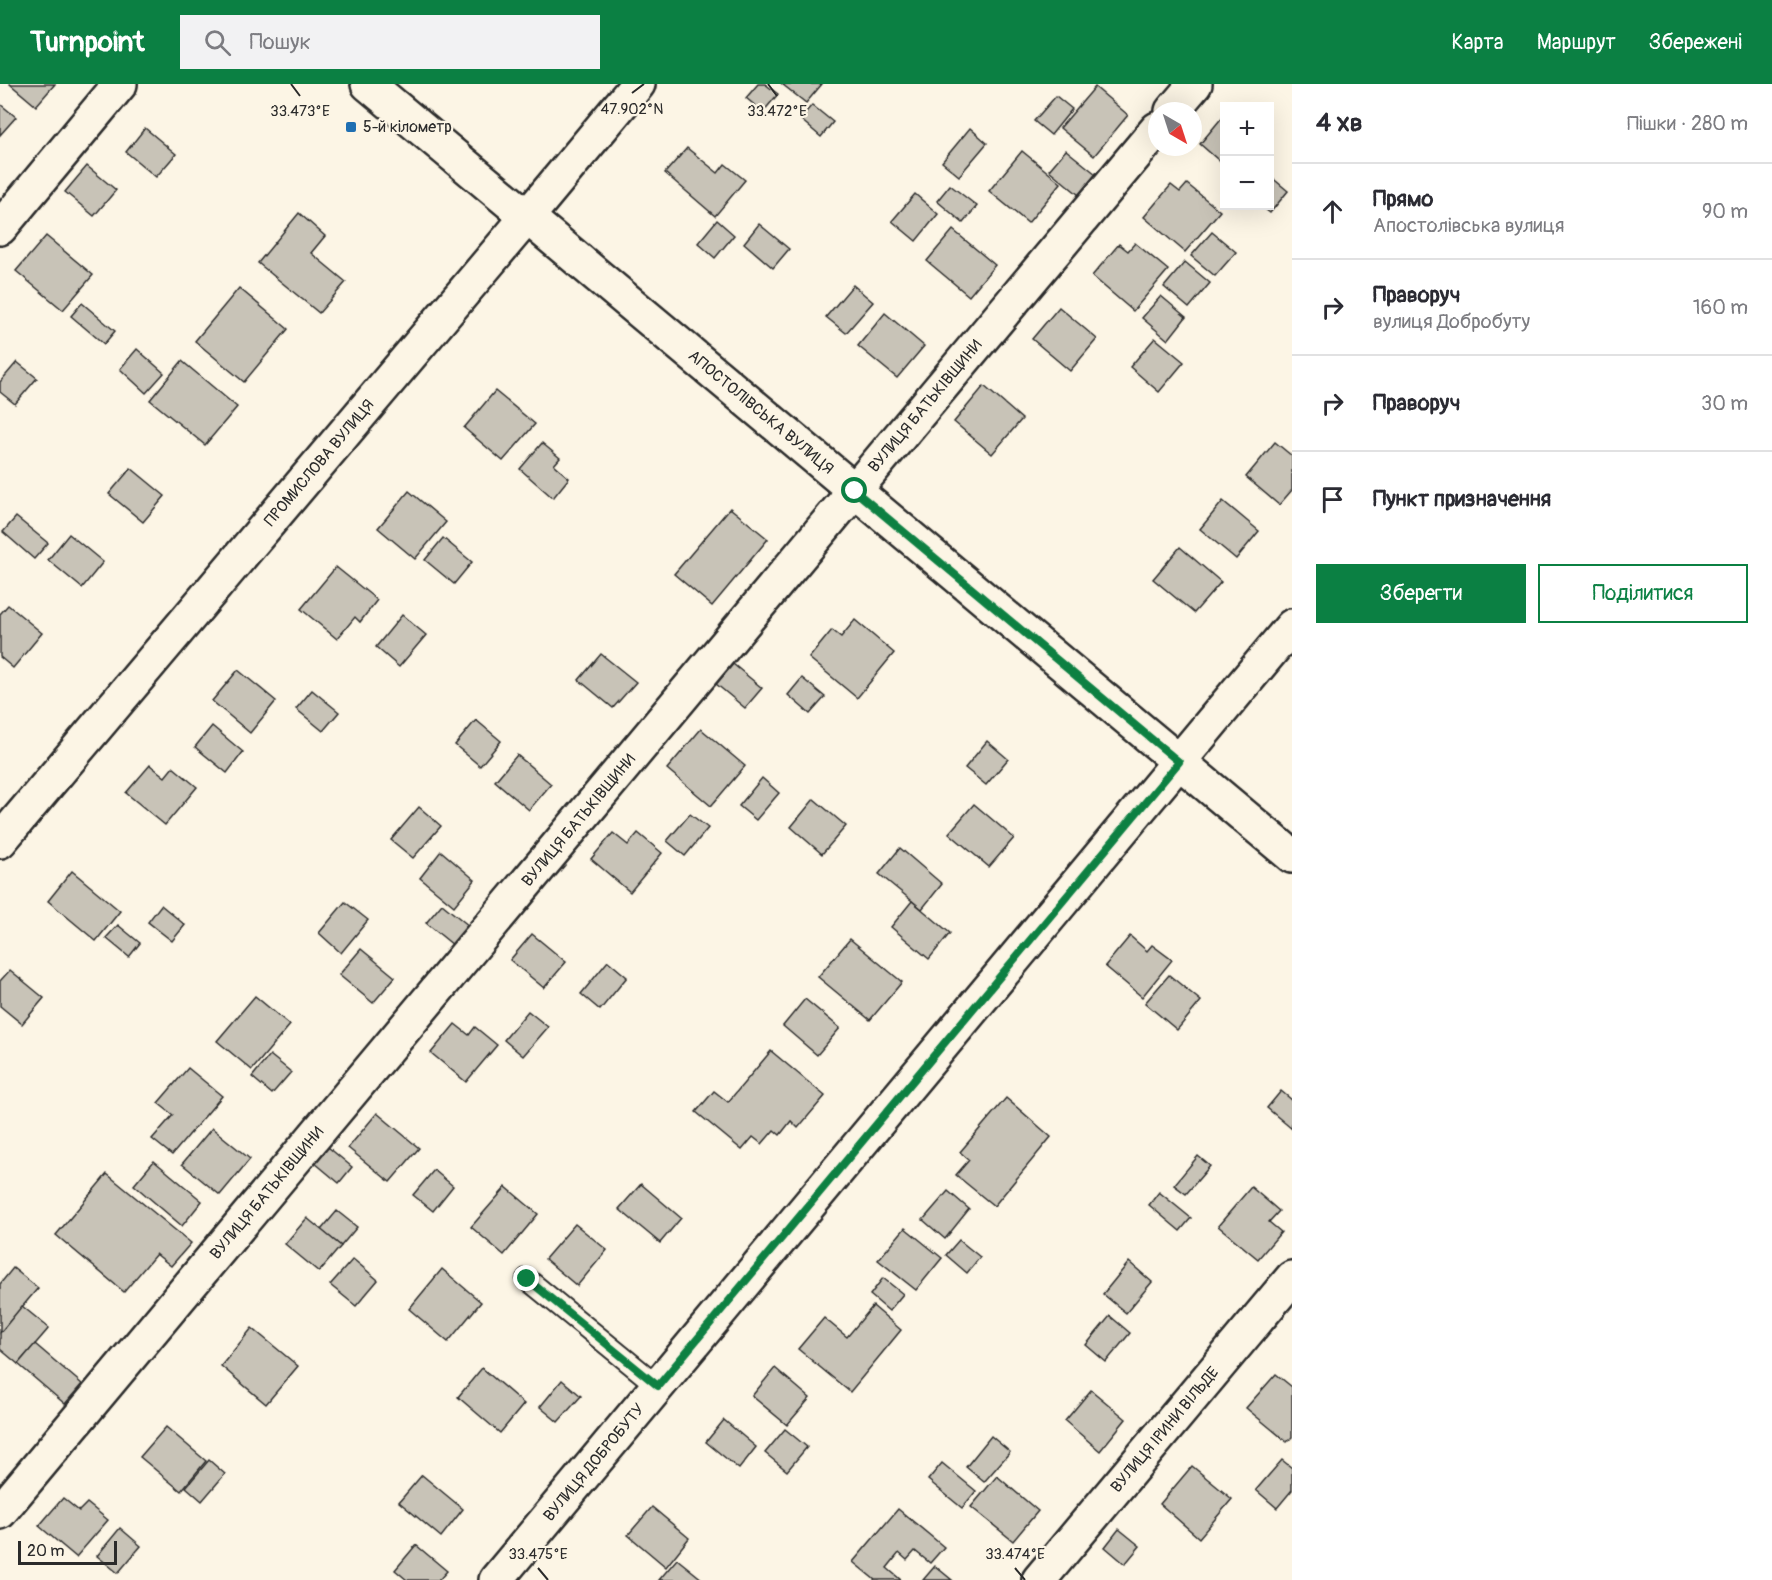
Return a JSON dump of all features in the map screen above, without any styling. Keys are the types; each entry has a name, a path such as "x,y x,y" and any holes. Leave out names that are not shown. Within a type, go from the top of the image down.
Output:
{"street":[{"path":"0,228 120,84"},
{"name":"АПОСТОЛІВСЬКА ВУЛИЦЯ","path":"368,84 1292,856"},
{"name":"ПРОМИСЛОВА ВУЛИЦЯ","path":"0,841 638,84"},
{"path":"1180,102 1195,84"},
{"name":"ВУЛИЦЯ БАТЬКІВЩИНИ","path":"0,1512 1148,140"},
{"name":"ВУЛИЦЯ ДОБРОБУТУ","path":"496,1580 1292,626"},
{"name":"ВУЛИЦЯ ІРИНИ ВІЛЬДЕ","path":"1039,1580 1292,1278"}],"lane":[{"path":"527,1279 658,1386"}],"building":[{"path":"10,84 55,84 36,106"},
{"path":"758,84 765,84 778,94 763,112 746,98"},
{"path":"782,84 822,84 806,103"},
{"path":"1095,87 1128,115 1094,156 1060,128"},
{"path":"1056,96 1072,109 1051,135 1034,121"},
{"path":"0,104 16,117 0,135"},
{"path":"812,105 833,122 821,137 800,119"},
{"path":"1220,120 1220,162 1202,146 1202,142"},
{"path":"145,128 176,154 156,177 126,152"},
{"path":"970,128 987,143 959,176 942,162"},
{"path":"687,148 718,173 725,164 745,180 715,216 665,173"},
{"path":"1066,150 1096,174 1079,195 1049,170"},
{"path":"1022,151 1061,183 1028,223 989,191"},
{"path":"87,166 116,190 94,216 65,192"},
{"path":"1274,179 1288,191 1274,208"},
{"path":"1187,184 1220,211 1185,252 1144,217 1171,185 1180,192"},
{"path":"950,185 977,206 963,223 937,201"},
{"path":"915,194 938,214 916,241 892,221"},
{"path":"299,213 325,236 311,253 346,282 319,313 258,263"},
{"path":"717,220 734,235 715,258 698,243"},
{"path":"759,224 789,249 773,268 744,243"},
{"path":"953,230 995,265 969,296 927,261"},
{"path":"1212,232 1236,252 1215,276 1191,256"},
{"path":"46,236 93,275 63,310 16,271"},
{"path":"1135,243 1168,270 1133,311 1092,276 1119,244 1128,251"},
{"path":"1185,262 1210,283 1189,308 1164,287"},
{"path":"853,285 873,302 846,333 826,317"},
{"path":"239,288 288,329 244,382 195,341"},
{"path":"1161,296 1186,317 1168,340 1142,318"},
{"path":"82,303 115,331 104,344 71,316"},
{"path":"1059,307 1097,339 1070,371 1032,339"},
{"path":"885,313 924,346 897,378 858,346"},
{"path":"1155,338 1184,362 1159,392 1130,367"},
{"path":"137,349 164,373 146,393 120,369"},
{"path":"182,361 237,407 205,445 150,400"},
{"path":"17,362 37,378 15,404 0,392 0,382"},
{"path":"984,386 1022,419 992,454 954,422"},
{"path":"495,391 535,424 503,461 464,428"},
{"path":"1275,442 1292,456 1292,490 1279,505 1246,477"},
{"path":"542,443 560,458 554,465 569,478 553,498 520,469"},
{"path":"131,468 165,496 143,522 109,494"},
{"path":"409,491 446,522 415,559 378,528"},
{"path":"1223,501 1259,531 1236,559 1200,529"},
{"path":"730,508 768,539 712,606 674,574"},
{"path":"16,517 48,543 34,559 3,532"},
{"path":"69,534 103,562 82,588 48,560"},
{"path":"443,538 472,562 454,584 425,560"},
{"path":"1180,547 1221,582 1194,613 1153,579"},
{"path":"336,567 377,600 360,622 355,617 337,639 301,609"},
{"path":"8,605 42,633 13,668 0,657 0,614"},
{"path":"402,615 426,635 399,667 376,647"},
{"path":"855,620 894,653 857,698 809,658 832,630 841,637"},
{"path":"601,654 636,682 613,708 579,680"},
{"path":"733,664 762,688 745,708 716,684"},
{"path":"238,670 276,701 250,733 212,701"},
{"path":"802,678 825,697 810,714 788,695"},
{"path":"312,690 339,712 323,731 296,709"},
{"path":"476,720 501,741 480,766 455,745"},
{"path":"212,726 243,752 227,773 195,747"},
{"path":"701,729 745,766 711,806 667,769"},
{"path":"987,741 1008,759 986,785 965,768"},
{"path":"517,755 551,784 529,810 495,781"},
{"path":"150,765 165,777 173,767 197,787 165,825 126,793"},
{"path":"762,778 779,793 756,820 739,806"},
{"path":"814,799 846,826 822,854 791,827"},
{"path":"974,804 1014,838 989,867 949,833"},
{"path":"419,807 441,826 413,858 391,840"},
{"path":"690,814 708,828 685,856 667,841"},
{"path":"613,833 628,845 638,833 662,853 630,892 591,859"},
{"path":"900,848 942,884 922,909 879,874"},
{"path":"441,851 475,880 454,906 420,878"},
{"path":"72,871 120,911 96,941 48,901"},
{"path":"912,901 950,933 929,959 891,927"},
{"path":"345,902 368,920 341,953 319,933"},
{"path":"442,904 469,926 453,945 426,923"},
{"path":"161,905 185,925 172,941 148,922"},
{"path":"118,925 140,943 129,957 106,938"},
{"path":"532,934 566,962 544,988 510,960"},
{"path":"1130,936 1147,951 1152,945 1172,960 1142,997 1105,966"},
{"path":"850,939 902,982 870,1020 818,977"},
{"path":"361,949 395,977 373,1003 339,975"},
{"path":"608,961 627,977 600,1010 581,994"},
{"path":"10,970 44,998 22,1024 0,1006 0,981"},
{"path":"1169,975 1201,1001 1177,1030 1145,1003"},
{"path":"255,996 290,1025 252,1070 217,1041"},
{"path":"805,999 840,1028 817,1055 783,1026"},
{"path":"528,1011 548,1027 523,1056 504,1040"},
{"path":"455,1024 469,1035 475,1027 497,1045 466,1082 431,1053"},
{"path":"771,1051 825,1096 798,1128 791,1121 780,1135 774,1130 762,1144 753,1137 742,1150 696,1112 714,1091 728,1102"},
{"path":"270,1055 291,1072 272,1094 252,1077"},
{"path":"188,1068 222,1096 172,1155 152,1139 173,1115 158,1103"},
{"path":"1281,1091 1292,1100 1292,1129 1267,1108"},
{"path":"1006,1098 1051,1137 994,1206 956,1175 969,1160 960,1152"},
{"path":"377,1113 419,1148 390,1182 348,1148"},
{"path":"212,1128 250,1159 220,1195 182,1164"},
{"path":"328,1147 352,1167 339,1183 315,1163"},
{"path":"1198,1156 1210,1166 1186,1194 1174,1185"},
{"path":"154,1161 202,1201 182,1226 134,1185"},
{"path":"434,1170 453,1186 433,1211 413,1195"},
{"path":"107,1174 191,1243 171,1266 156,1254 124,1292 56,1235"},
{"path":"641,1184 681,1218 660,1243 619,1209"},
{"path":"506,1187 538,1214 504,1255 471,1227"},
{"path":"1251,1187 1279,1211 1269,1222 1281,1232 1258,1259 1218,1226"},
{"path":"948,1191 969,1209 945,1239 923,1220"},
{"path":"1159,1192 1191,1218 1180,1231 1149,1205"},
{"path":"337,1211 357,1227 341,1246 321,1230"},
{"path":"307,1218 341,1246 319,1272 285,1244"},
{"path":"575,1224 607,1250 577,1286 545,1259"},
{"path":"905,1228 942,1258 916,1290 878,1260"},
{"path":"959,1240 980,1257 967,1273 946,1255"},
{"path":"353,1259 378,1280 356,1306 330,1285"},
{"path":"1129,1262 1152,1282 1126,1313 1103,1294"},
{"path":"13,1268 38,1288 0,1333 0,1284"},
{"path":"442,1269 481,1302 448,1342 409,1309"},
{"path":"883,1278 903,1294 889,1311 870,1295"},
{"path":"22,1306 49,1328 18,1364 0,1349 0,1333"},
{"path":"873,1306 901,1330 850,1392 798,1349 824,1318 847,1337"},
{"path":"1110,1316 1130,1333 1106,1362 1086,1345"},
{"path":"252,1328 298,1366 266,1404 221,1366"},
{"path":"35,1344 82,1384 65,1404 18,1364"},
{"path":"482,1368 524,1404 500,1433 458,1397"},
{"path":"775,1368 810,1398 787,1425 752,1396"},
{"path":"1276,1374 1292,1387 1292,1437 1287,1442 1246,1408"},
{"path":"562,1380 581,1396 558,1422 540,1407"},
{"path":"1091,1390 1126,1419 1100,1451 1065,1421"},
{"path":"724,1420 756,1447 739,1469 706,1442"},
{"path":"166,1427 206,1461 181,1491 140,1457"},
{"path":"785,1429 807,1447 787,1471 765,1453"},
{"path":"991,1436 1010,1452 984,1482 966,1467"},
{"path":"209,1460 225,1474 202,1501 186,1487"},
{"path":"1282,1460 1292,1468 1292,1490 1277,1508 1256,1490"},
{"path":"942,1463 976,1491 962,1508 928,1480"},
{"path":"1192,1466 1232,1499 1199,1538 1160,1504"},
{"path":"422,1475 463,1509 441,1537 399,1502"},
{"path":"997,1476 1038,1511 1013,1541 971,1507"},
{"path":"63,1498 79,1511 87,1503 108,1520 76,1557 39,1526"},
{"path":"652,1507 689,1538 666,1567 628,1535"},
{"path":"898,1509 944,1547 930,1563 915,1551 907,1560 899,1553 887,1568 901,1580 875,1580 853,1562"},
{"path":"120,1528 141,1546 118,1573 97,1556"},
{"path":"1119,1529 1140,1546 1125,1564 1105,1547"},
{"path":"416,1545 447,1571 439,1580 407,1580 395,1570"},
{"path":"677,1559 703,1580 659,1580"},
{"path":"935,1566 952,1580 923,1580"}],"place":[{"name":"5-й кілометр","path":"351,127"}],"route":[{"path":"527,1279 658,1386 1179,762 855,491"}]}
